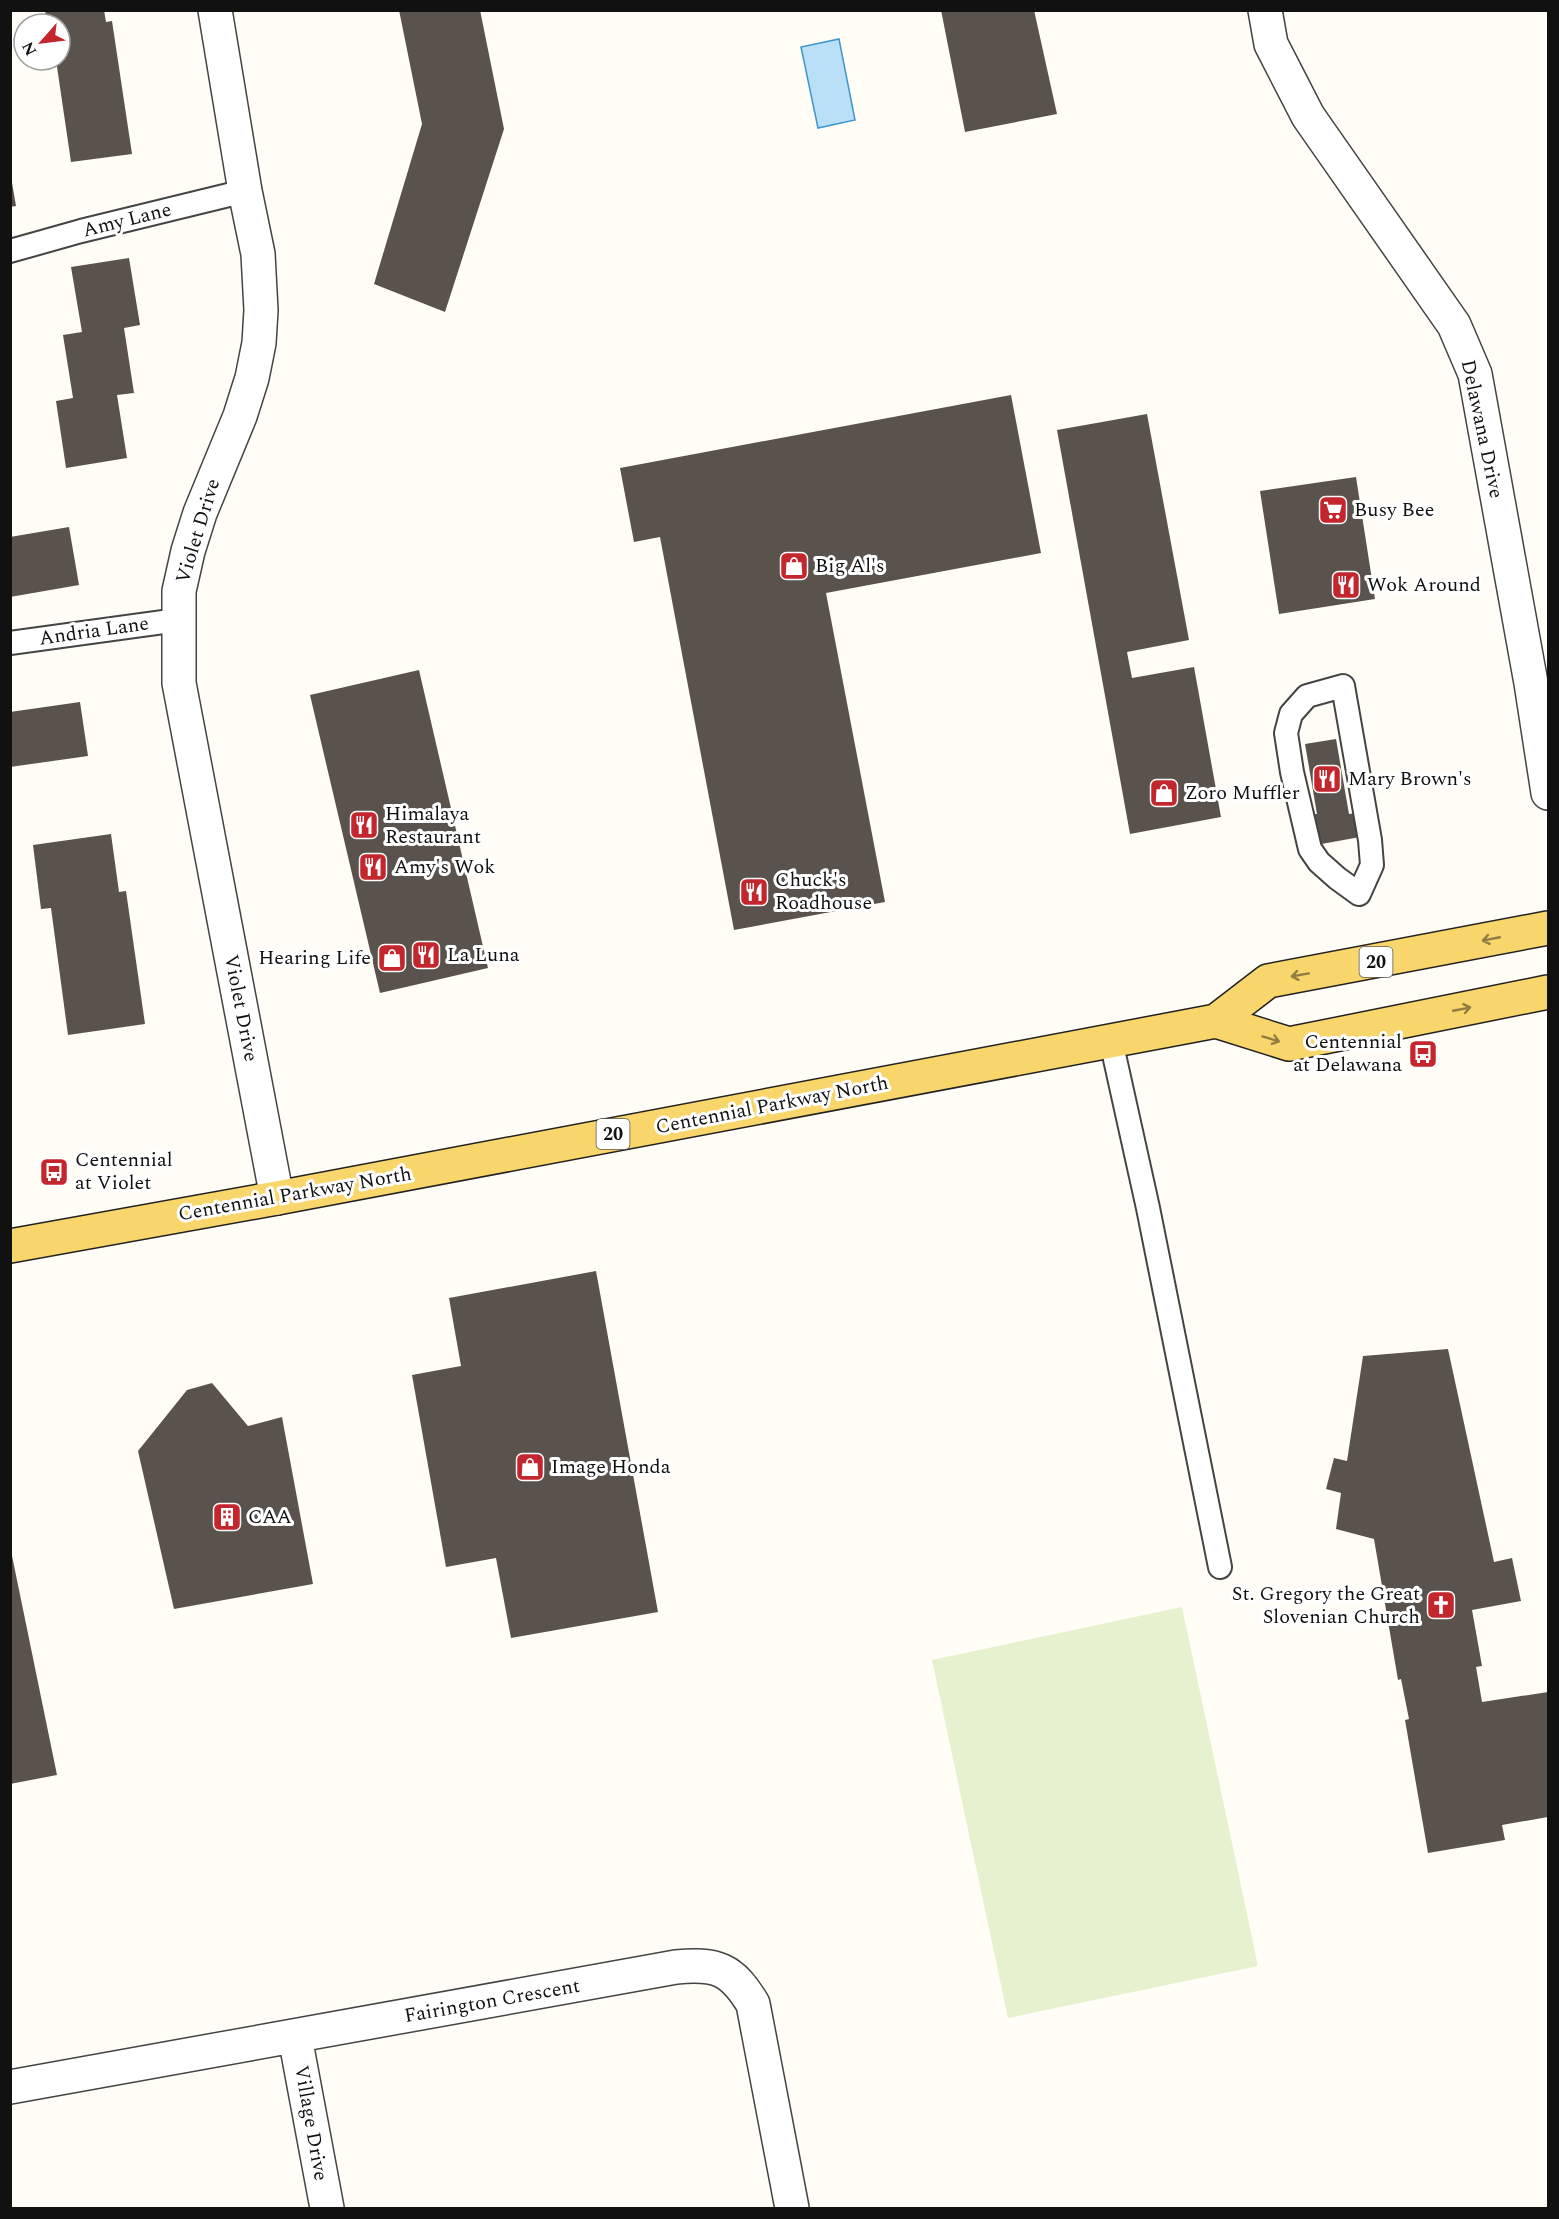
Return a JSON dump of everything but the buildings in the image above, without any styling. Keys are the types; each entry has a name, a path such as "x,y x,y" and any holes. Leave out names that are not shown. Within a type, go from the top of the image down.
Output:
{"main road":[{"name":"Centennial Parkway North","path":"10,1246 277,1198 1215,1021 1268,981 1548,927"},
{"name":"Centennial Parkway North","path":"1215,1021 1289,1044 1548,992"}],"street":[{"name":"Violet Drive","path":"215,10 245,191 258,254 261,310 259,343 252,378 240,416 200,513 179,591 179,683 277,1198"},
{"name":"Delawana Drive","path":"1264,10 1271,44 1308,116 1455,325 1474,375 1531,683 1548,793"},
{"name":"Fairington Crescent","path":"10,2087 676,1967 711,1966 741,1984 753,2004 792,2208"},
{"name":"Village Drive","path":"296,2037 327,2208"}],"lane":[{"name":"Amy Lane","path":"10,251 81,231 245,191"},
{"name":"Andria Lane","path":"10,643 178,620"},
{"path":"1343,687 1370,840 1372,865 1359,894 1319,862 1310,849 1292,772 1286,733 1291,714 1307,696 1343,687"},
{"path":"1112,1041 1220,1567"}],"green space":[{"path":"1182,1607 1258,1966 1008,2018 932,1660"}],"water":[{"path":"839,39 855,120 818,128 801,47"}],"place":[{"name":"Busy Bee","path":"1333,510"},
{"name":"Big Al's","path":"794,566"},
{"name":"Wok Around","path":"1346,585"},
{"name":"Mary Brown's","path":"1327,779"},
{"name":"Zoro Muffler","path":"1164,793"},
{"name":"Himalaya Restaurant","path":"364,825"},
{"name":"Amy's Wok","path":"373,867"},
{"name":"Chuck's Roadhouse","path":"754,892"},
{"name":"La Luna","path":"426,955"},
{"name":"Hearing Life","path":"392,958"},
{"name":"Centennial at Delawana","path":"1423,1054"},
{"name":"Centennial at Violet","path":"54,1172"},
{"name":"Image Honda","path":"530,1467"},
{"name":"CAA","path":"227,1517"},
{"name":"St. Gregory the Great Slovenian Church","path":"1441,1605"}]}
